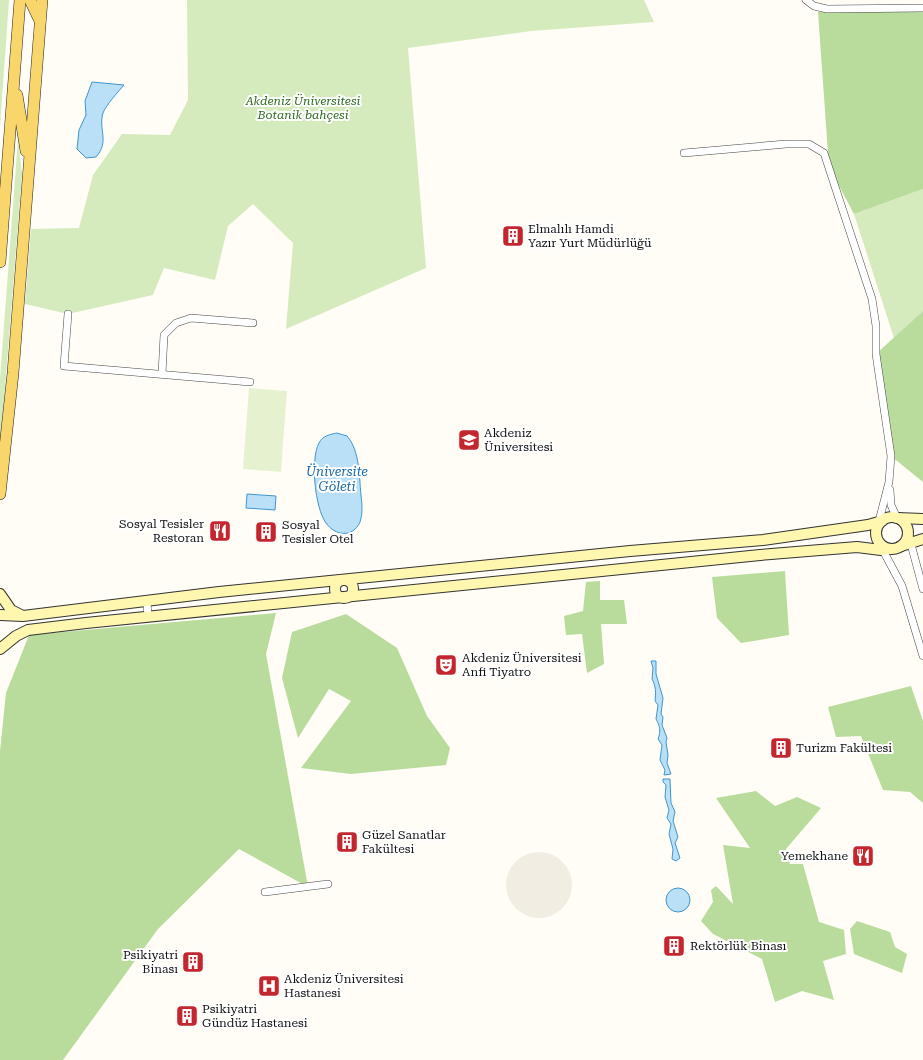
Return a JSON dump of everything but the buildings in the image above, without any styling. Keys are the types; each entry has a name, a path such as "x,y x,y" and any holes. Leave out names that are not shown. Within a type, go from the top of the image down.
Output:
{"main road":[{"path":"0,262 20,0"},
{"path":"30,0 40,22"},
{"path":"0,494 13,373 42,0"},
{"path":"15,75 28,171"}],"street":[{"path":"806,0 814,6 827,8 923,8"},
{"path":"684,152 786,144 809,144 824,153 872,299 876,326 877,362 891,456 889,482 876,536 895,544 923,589"},
{"path":"68,314 64,366 250,382"},
{"path":"162,374 164,335 176,323 191,318 253,323"},
{"path":"889,482 892,505 897,518 905,524 895,544 902,586 923,656"},
{"path":"0,615 23,616 343,580 762,540 868,525 880,522 887,518 923,519"},
{"path":"0,649 16,636 28,630 760,555 895,544 923,538"},
{"path":"343,580 337,584 335,590 338,596 345,598"},
{"path":"0,594 11,610 23,616"},
{"path":"147,602 148,617"},
{"path":"265,892 328,884"}],"green space":[{"path":"0,0 9,0 0,127"},
{"name":"Akdeniz Üniversitesi Botanik bahçesi","path":"187,0 644,0 654,22 531,31 408,48 426,268 286,329 293,243 253,204 228,226 215,280 164,268 153,295 68,314 25,304 31,229 79,228 93,175 122,134 170,135 188,100"},
{"path":"923,11 923,189 854,214 829,167 818,12"},
{"path":"18,139 22,174 0,451 0,378"},
{"path":"923,189 923,311 894,338 854,214"},
{"path":"923,311 923,482 891,456 876,354"},
{"path":"249,388 287,391 281,472 243,469"},
{"path":"785,571 789,635 741,643 717,618 712,577"},
{"path":"600,581 600,600 624,600 627,624 601,624 604,664 587,673 582,634 566,635 564,616 583,611 586,582"},
{"path":"276,613 266,654 308,887 239,849 158,929 63,1060 0,1060 0,751 6,693 29,635"},
{"path":"346,614 397,648 427,716 450,748 446,765 351,774 301,768 351,701 329,689 298,738 282,678 292,632"},
{"path":"911,686 923,721 923,803 910,792 883,790 861,736 836,737 828,707"},
{"path":"756,791 775,806 797,797 821,808 786,849 790,864 803,864 819,922 844,930 846,954 823,961 834,1000 802,991 775,1002 762,959 713,934 701,921 713,902 711,890 716,886 733,904 723,845 750,848 716,798"},
{"path":"857,921 890,932 895,947 907,954 902,973 854,954 850,929"}],"shaded area":[{"path":"532,852 546,852 558,857 567,866 572,878 570,898 563,909 546,918 532,918 520,913 511,904 506,892 506,878 511,866 520,857"}],"water":[{"path":"92,82 124,85 109,102 103,113 103,141 100,151 96,157 86,158 77,149 79,130 86,115 85,101"},
{"name":"Üniversite Göleti","path":"337,433 347,436 357,456 358,464 362,512 360,522 357,527 349,533 339,533 334,531 326,523 319,507 315,484 315,461 319,443 324,437"},
{"path":"247,494 276,496 275,510 246,508"},
{"path":"651,661 656,661 656,674 663,698 661,714 663,717 662,725 667,738 667,763 671,774 664,775 665,770 660,760 662,745 658,739 660,729 656,719 658,705 655,701 656,695 652,679 653,668"},
{"path":"663,779 670,779 671,803 675,812 673,821 678,837 675,843 680,858 676,861 672,859 673,849 669,834 671,824 667,818 669,810 665,797 666,785 663,782"},
{"path":"678,888 687,891 690,900 687,909 678,912 669,909 666,900 669,891"}],"place":[{"name":"Elmalılı Hamdi Yazır Yurt Müdürlüğü","path":"513,236"},
{"name":"Akdeniz Üniversitesi","path":"469,440"},
{"name":"Sosyal Tesisler Restoran","path":"220,531"},
{"name":"Sosyal Tesisler Otel","path":"266,532"},
{"name":"Akdeniz Üniversitesi Anfi Tiyatro","path":"446,665"},
{"name":"Turizm Fakültesi","path":"781,748"},
{"name":"Güzel Sanatlar Fakültesi","path":"347,842"},
{"name":"Yemekhane","path":"863,856"},
{"name":"Rektörlük Binası","path":"674,946"},
{"name":"Psikiyatri Binası","path":"193,962"},
{"name":"Akdeniz Üniversitesi Hastanesi","path":"269,986"},
{"name":"Psikiyatri Gündüz Hastanesi","path":"187,1016"}]}
